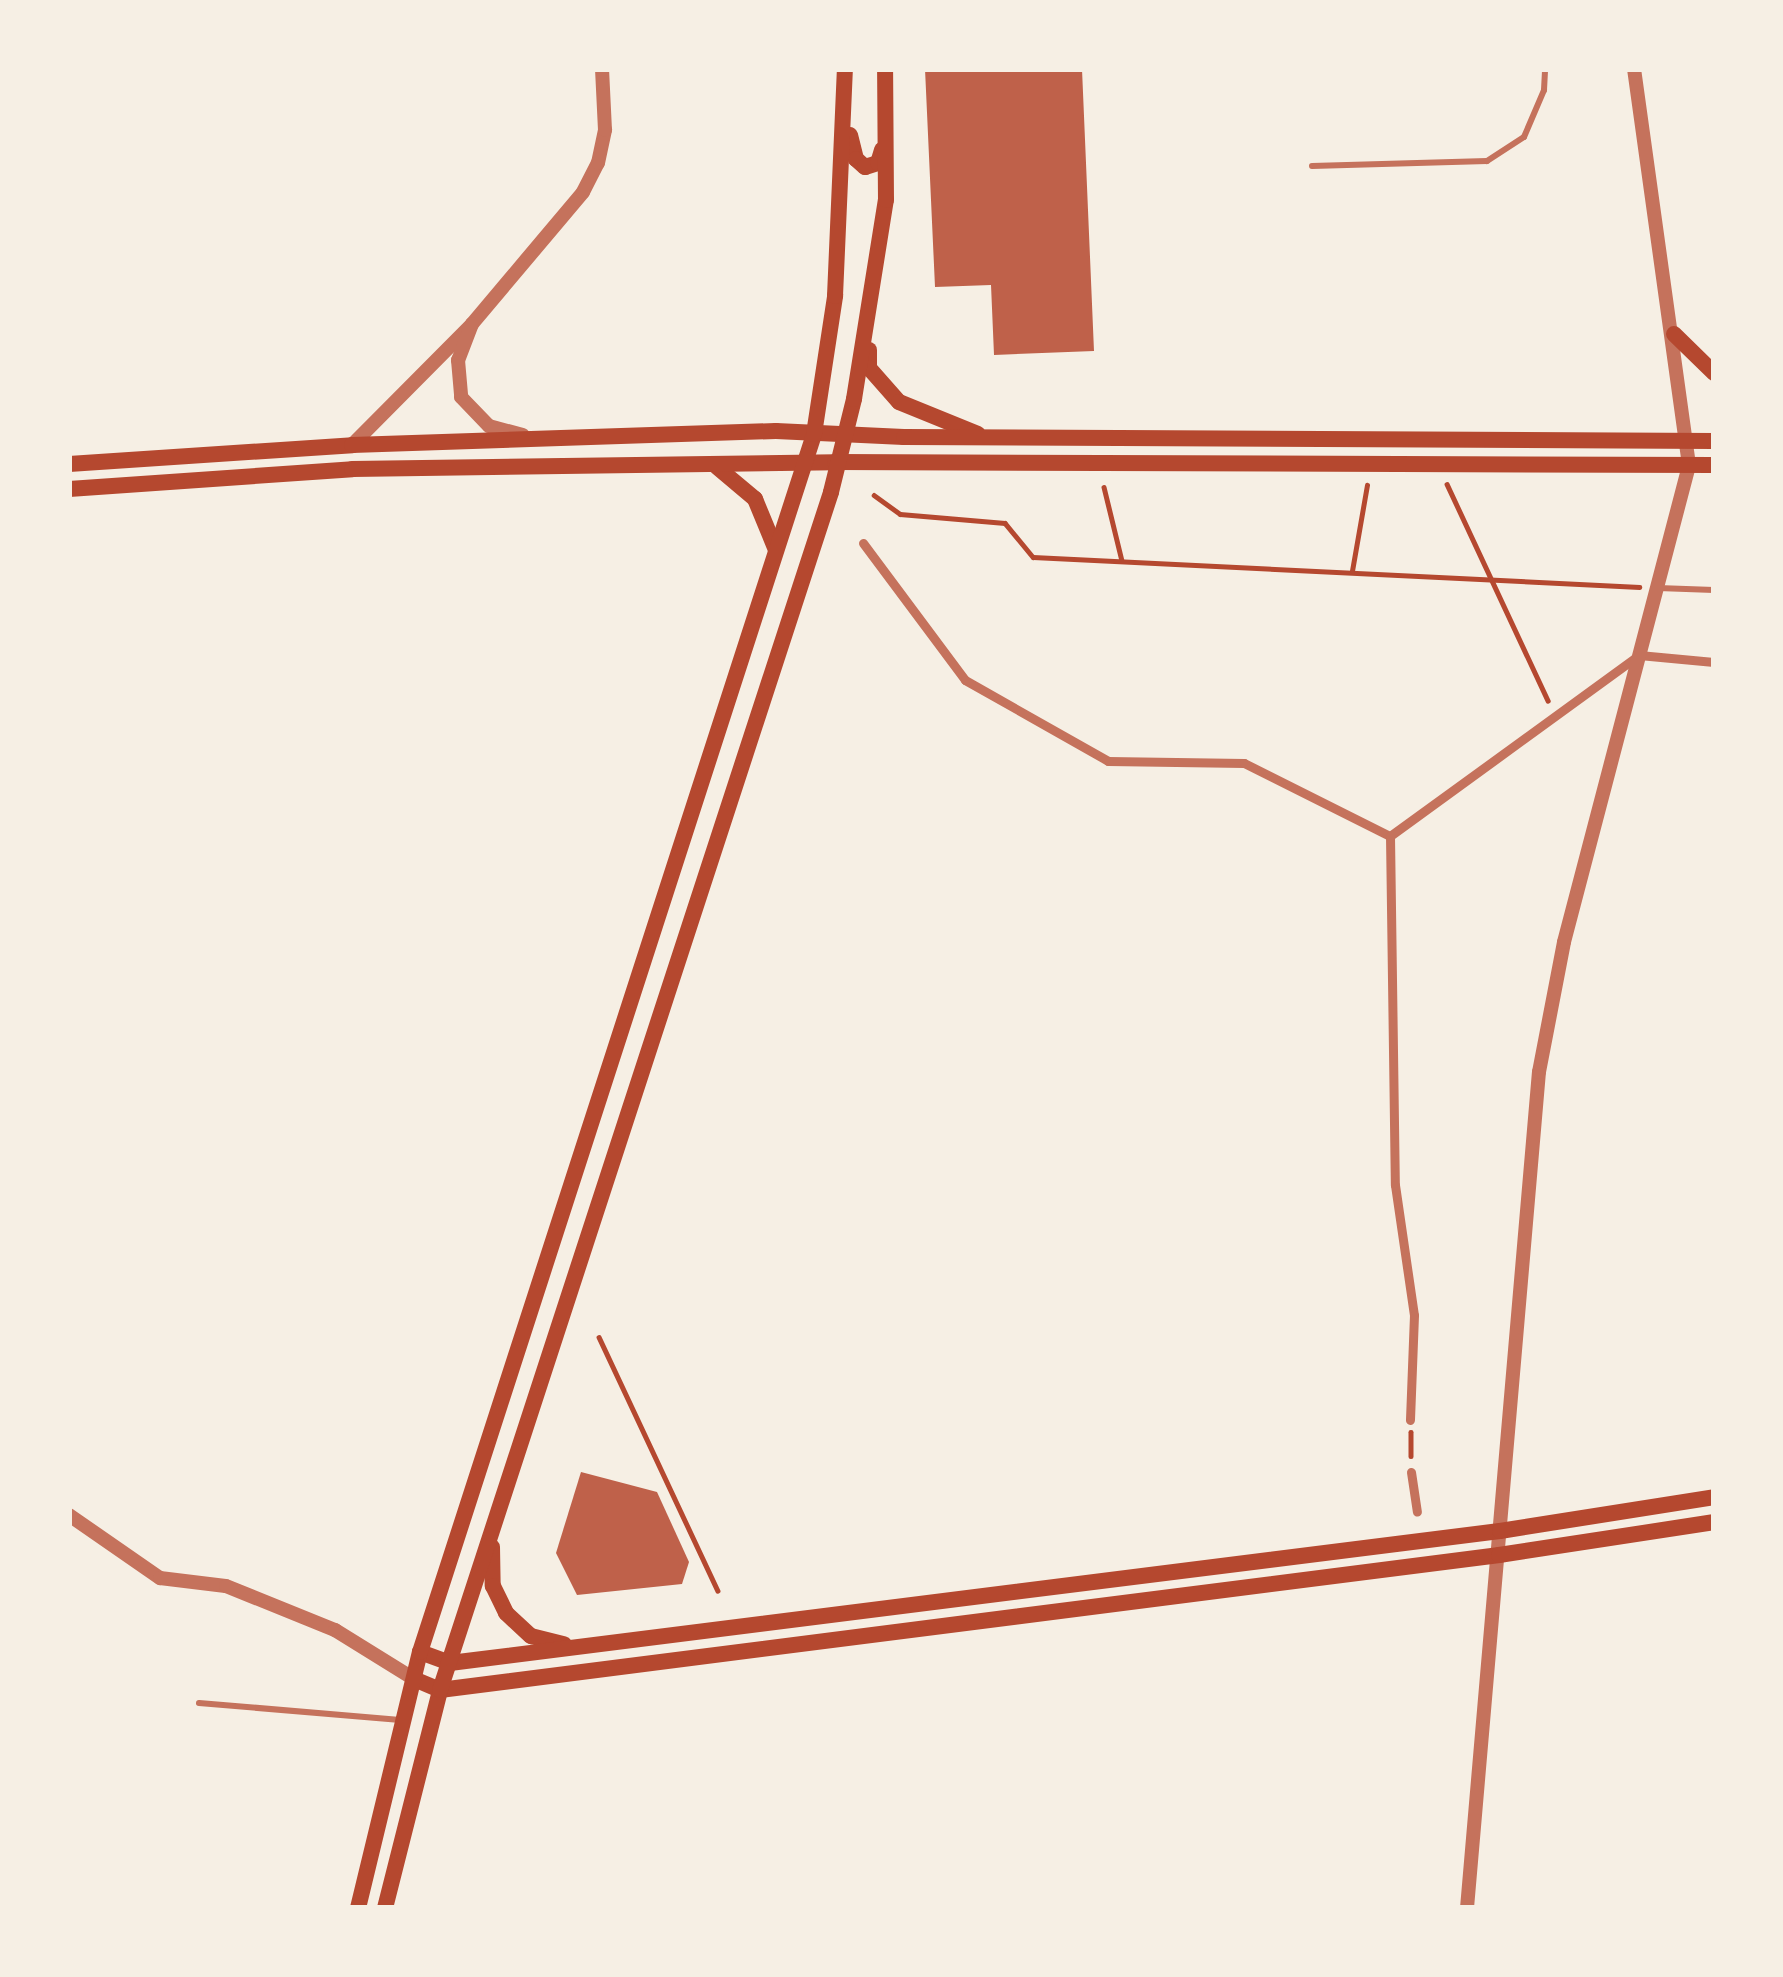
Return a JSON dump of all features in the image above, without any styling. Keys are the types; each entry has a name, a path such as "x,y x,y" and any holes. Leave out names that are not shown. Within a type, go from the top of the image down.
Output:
{"main road":[{"path":"358,1908 420,1652 814,434 835,296 845,69"},
{"path":"385,1908 440,1690 831,493 868,323 886,200 885,69"},
{"path":"846,117 856,159 871,167 881,155 887,115"},
{"path":"868,323 869,368 899,402 985,436"},
{"path":"1674,334 1714,373"},
{"path":"69,464 534,438 814,434 1714,440"},
{"path":"69,489 352,469 805,462 1714,465"},
{"path":"716,466 755,499 777,553"},
{"path":"420,1652 450,1663 1501,1531 1714,1497"},
{"path":"414,1679 440,1690 1499,1555 1714,1522"},
{"path":"492,1531 493,1586 506,1613 530,1636 576,1647"}],"street":[{"path":"352,445 472,324 584,192 598,163 605,130 602,69"},
{"path":"1467,1908 1539,1072 1564,942 1689,465 1634,69"},
{"path":"472,324 458,360 461,397 489,426 534,438"},
{"path":"863,543 965,680 1108,761 1244,763 1390,836"},
{"path":"1390,836 1639,655 1714,662"},
{"path":"1390,836 1395,1185 1414,1316 1411,1420"},
{"path":"1411,1472 1417,1512"},
{"path":"69,1514 160,1578 226,1586 335,1630 414,1679"}],"lane":[{"path":"1312,166 1487,161 1524,137 1544,90 1545,69"},
{"path":"1657,588 1714,590"},
{"path":"199,1703 404,1721"}],"path":[{"path":"1447,484 1556,717"},
{"path":"1352,571 1367,485"},
{"path":"1104,488 1122,561"},
{"path":"874,495 900,514 1005,523 1033,557 1657,588"},
{"path":"599,1337 718,1591"},
{"path":"1411,1420 1411,1472"}],"building":[{"path":"925,69 1082,69 1094,351 994,355 991,285 935,287"},
{"path":"581,1472 657,1492 689,1562 682,1584 577,1595 556,1553"}]}
